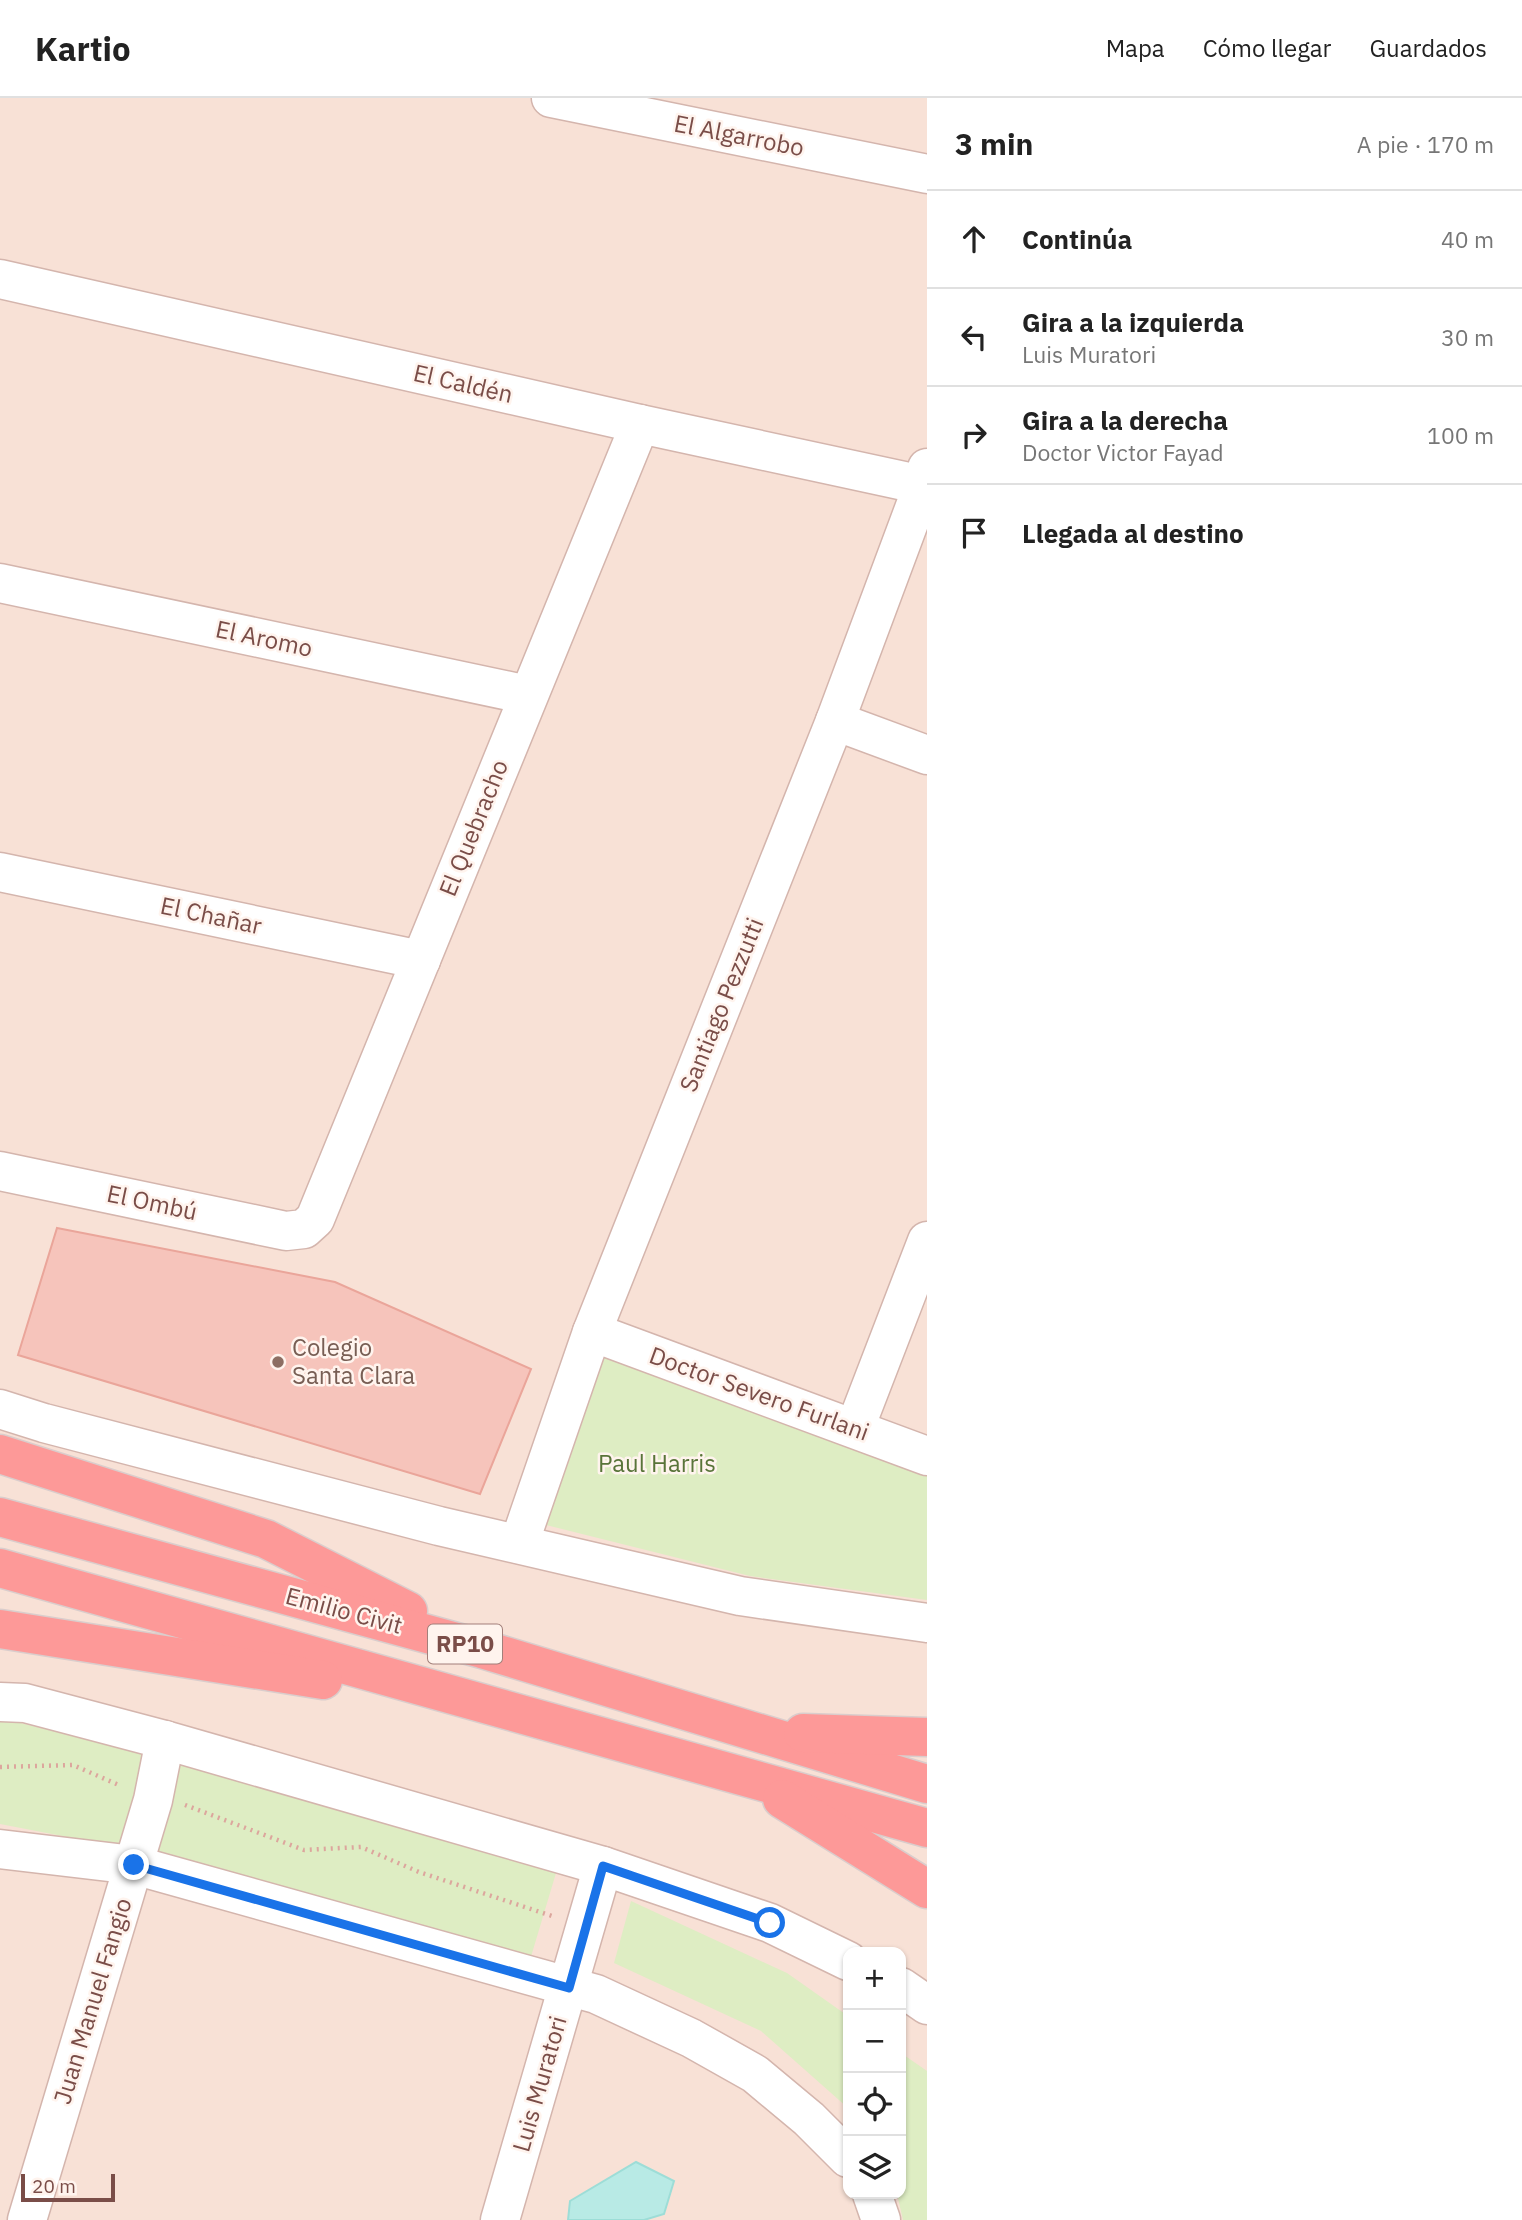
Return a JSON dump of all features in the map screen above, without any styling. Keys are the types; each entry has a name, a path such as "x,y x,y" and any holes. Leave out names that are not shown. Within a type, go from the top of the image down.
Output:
{"highway":[{"path":"0,1454 265,1539 482,1649"},
{"name":"Emilio Civit","path":"0,1517 482,1649 927,1784"},
{"name":"Emilio Civit","path":"0,1568 927,1828"},
{"path":"0,1629 495,1707"},
{"path":"754,1731 927,1737"},
{"path":"744,1776 927,1889"}],"street":[{"name":"El Algarrobo","path":"551,98 927,174"},
{"name":"El Caldén","path":"0,279 640,424 926,479"},
{"name":"El Quebracho","path":"304,1229 315,1219 640,424"},
{"name":"Santiago Pezzutti","path":"519,1544 592,1332 835,721 926,479"},
{"name":"El Aromo","path":"0,583 528,695"},
{"path":"835,721 927,755"},
{"name":"El Chañar","path":"0,872 421,960"},
{"name":"El Ombú","path":"0,1171 286,1231 304,1229"},
{"path":"855,1429 927,1241"},
{"name":"Doctor Severo Furlani","path":"592,1332 927,1456"},
{"path":"0,1409 44,1423 426,1523 740,1596 927,1623"},
{"path":"0,1702 25,1703 165,1740 603,1866 770,1923 843,1959"},
{"name":"Juan Manuel Fangio","path":"27,2220 153,1800 165,1740"},
{"path":"0,1849 134,1865 596,1994 691,2038 755,2074 809,2119 843,2153"},
{"name":"Luis Muratori","path":"500,2220 603,1866"},
{"path":"906,1990 927,2005"},
{"path":"875,2199 881,2220"}],"path":[{"path":"0,1767 73,1765 153,1800 186,1805 304,1850 361,1847 419,1872 586,1928"}],"shaded area":[{"path":"0,98 927,98 927,2220 0,2220"}],"green space":[{"name":"Paul Harris","path":"605,1354 927,1470 927,1600 750,1576 542,1524"},
{"path":"0,1718 171,1760 556,1873 530,1960 161,1855 0,1824"},
{"path":"631,1901 787,1973 843,2012 843,2104 761,2031 614,1963"},
{"path":"906,2056 927,2071 927,2220 903,2220 898,2199 906,2199"}],"water":[{"path":"636,2162 674,2181 664,2214 644,2220 568,2220 570,2201"}],"building":[{"name":"Colegio Santa Clara","path":"57,1228 335,1282 531,1369 480,1494 18,1355"}],"place":[{"name":"Colegio Santa Clara","path":"278,1362"}],"route":[{"path":"134,1865 569,1988 603,1866 770,1923"}]}
